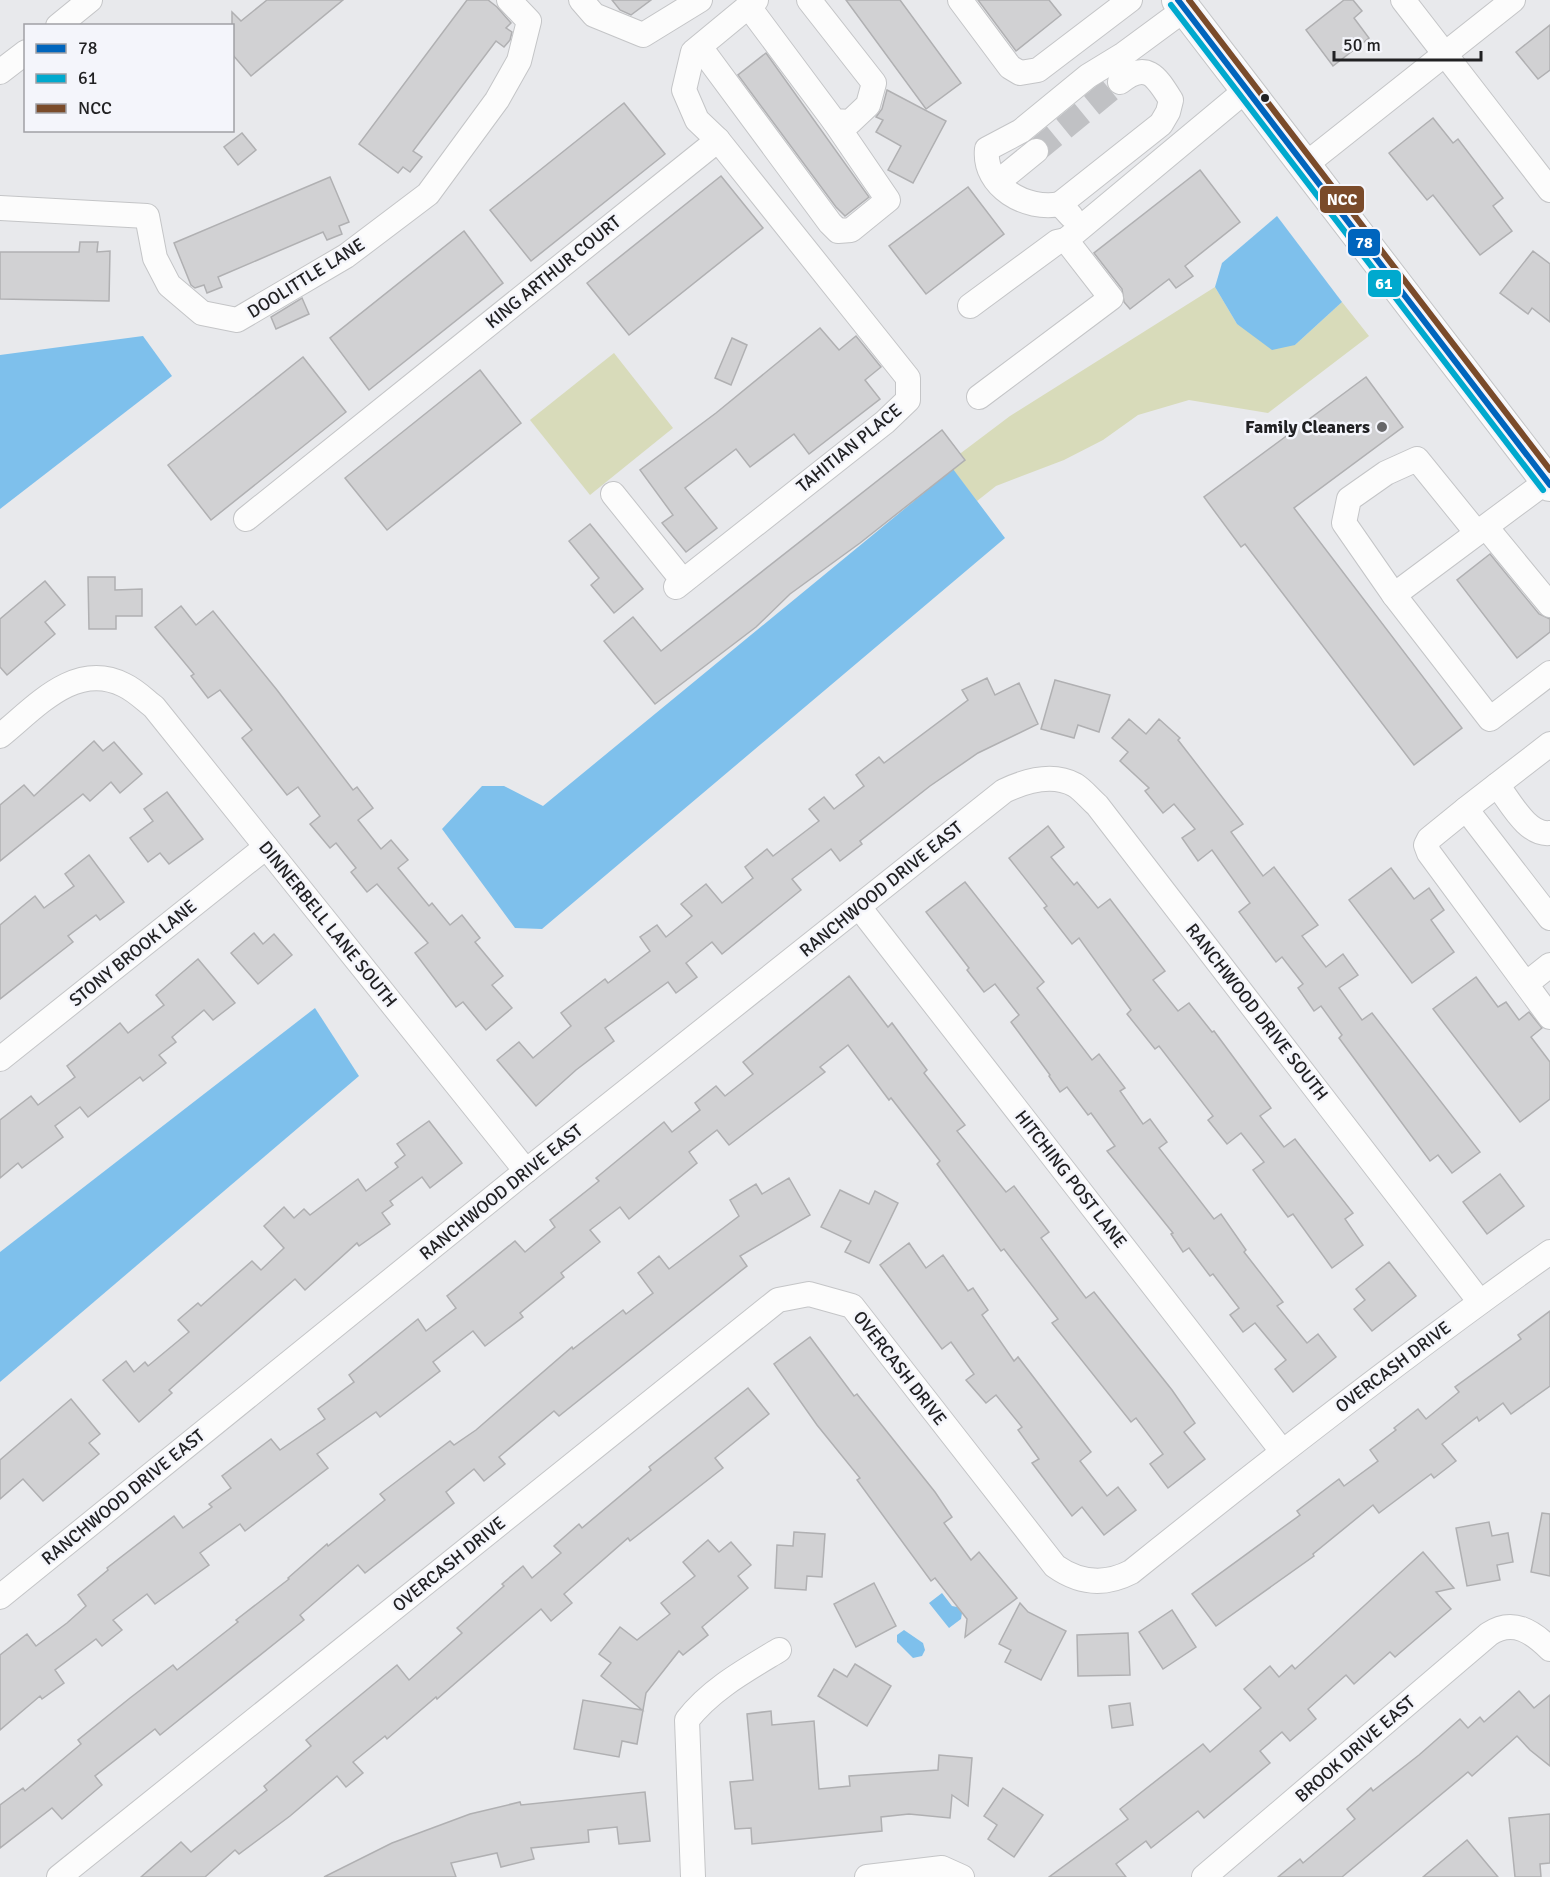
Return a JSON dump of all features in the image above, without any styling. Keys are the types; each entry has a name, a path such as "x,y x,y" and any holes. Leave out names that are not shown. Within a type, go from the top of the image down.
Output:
{"main road":[{"path":"1181,4 1549,483"}],"street":[{"path":"60,24 90,0"},
{"name":"DOOLITTLE LANE","path":"0,208 147,216 155,258 169,285 202,313 237,320 346,256 428,194 497,100 519,61 530,21 509,0"},
{"path":"581,0 594,15 643,35 701,0 723,27"},
{"path":"809,0 874,83 868,105 850,122 834,121"},
{"path":"960,0 1010,67 1026,74 1045,66 1130,0"},
{"path":"1403,0 1550,189"},
{"path":"1305,165 1513,0"},
{"path":"700,47 838,231 851,230 888,200 752,3 693,52 684,90 697,120 718,140"},
{"path":"1120,82 1131,73 1143,71 1156,80 1171,100 1168,112 1161,124 1060,204 1045,207 1012,198 989,169 987,149 1021,131 1088,76 1124,54 1181,4"},
{"path":"0,72 24,54"},
{"path":"970,306 1056,242 1073,234 1246,90"},
{"name":"KING ARTHUR COURT","path":"246,519 718,140"},
{"name":"TAHITIAN PLACE","path":"613,494 680,584 885,422 908,400 908,378 718,140"},
{"path":"999,181 1036,151"},
{"path":"979,397 1111,298 1073,234 1060,204"},
{"path":"1550,605 1417,459 1386,473 1349,499 1344,523 1394,595 1490,719 1550,673"},
{"path":"1394,595 1549,483"},
{"name":"DINNERBELL LANE SOUTH","path":"0,736 72,680 100,678 124,685 154,707 526,1171"},
{"path":"1550,744 1429,839 1426,845 1429,853 1550,1017"},
{"name":"RANCHWOOD DRIVE SOUTH","path":"1004,791 1025,781 1053,780 1074,784 1097,805 1480,1302"},
{"path":"1497,785 1530,826 1541,833 1550,833"},
{"name":"RANCHWOOD DRIVE EAST","path":"0,1597 526,1171 1004,791"},
{"path":"1466,809 1546,904"},
{"name":"STONY BROOK LANE","path":"0,1059 266,847"},
{"name":"HITCHING POST LANE","path":"859,907 1282,1451"},
{"path":"1526,984 1550,965"},
{"name":"OVERCASH DRIVE","path":"59,1877 778,1300 809,1294 852,1306 1051,1562 1062,1571 1083,1580 1113,1580 1131,1572 1282,1451 1550,1252"},
{"name":"BROOK DRIVE EAST","path":"1204,1877 1489,1634 1509,1627 1524,1628 1550,1649"},
{"path":"693,1877 687,1720 700,1703 719,1688 779,1650"},
{"path":"867,1877 942,1868 962,1877"}],"green space":[{"path":"1215,287 1237,324 1295,345 1342,302 1369,336 1268,413 1189,400 1138,415 1103,440 1064,460 996,486 977,501 953,470 953,459 1010,416"},
{"path":"614,353 673,428 590,495 530,420"}],"water":[{"path":"1277,216 1342,302 1295,345 1272,350 1237,324 1215,287 1222,263"},
{"path":"143,336 172,376 0,509 0,355"},
{"path":"953,469 1005,538 542,929 515,928 442,829 482,786 504,786 543,806"},
{"path":"315,1008 359,1076 0,1382 0,1252"},
{"path":"942,1593 952,1606 957,1607 962,1613 961,1619 949,1628 929,1603"},
{"path":"904,1630 923,1643 925,1650 922,1656 913,1658 897,1642 897,1635"}],"building":[{"path":"267,0 343,0 251,76 234,56 232,12 241,21"},
{"path":"467,0 488,0 497,7 511,23 506,28 512,32 510,40 504,47 496,41 413,151 422,157 410,172 403,167 398,173 359,144"},
{"path":"612,0 651,0 631,15 620,10"},
{"path":"846,0 900,0 961,83 926,109"},
{"path":"978,0 1049,0 1061,15 1016,51"},
{"path":"1344,0 1353,0 1362,11 1354,18 1369,38 1333,66 1306,30"},
{"path":"1550,25 1550,70 1538,79 1516,52"},
{"path":"766,53 869,197 845,216 738,75"},
{"path":"887,90 946,121 913,183 888,170 901,146 876,132 883,120 876,117 882,109"},
{"path":"624,103 665,154 531,261 490,210"},
{"path":"1433,118 1453,143 1458,139 1503,198 1493,206 1512,231 1480,255 1433,195 1427,200 1389,153"},
{"path":"242,133 256,150 238,165 224,147"},
{"path":"1200,170 1240,222 1185,266 1193,276 1176,288 1169,279 1130,309 1124,302 1122,289 1094,253"},
{"path":"721,176 763,228 629,335 587,283"},
{"path":"330,177 349,222 339,226 342,234 327,240 323,232 218,277 222,287 207,293 204,285 195,288 191,285 174,243"},
{"path":"968,187 1004,234 926,294 889,246"},
{"path":"464,231 503,283 369,390 330,338"},
{"path":"80,242 98,242 97,252 110,251 109,301 0,299 0,252 79,252"},
{"path":"1533,251 1550,264 1550,322 1532,308 1528,314 1500,293"},
{"path":"302,298 309,314 276,329 271,317"},
{"path":"820,328 839,350 856,336 881,367 865,380 880,399 809,454 794,434 750,467 736,449 685,488 717,528 686,552 662,523 673,515 640,470 716,413"},
{"path":"732,338 747,345 731,385 715,378"},
{"path":"303,357 346,412 211,520 168,465"},
{"path":"480,370 521,423 387,530 345,478"},
{"path":"1366,377 1403,427 1294,508 1462,728 1414,765 1245,544 1241,547 1204,497"},
{"path":"942,430 965,460 860,543 790,594 756,627 655,704 604,641 633,617 661,651"},
{"path":"590,524 643,589 614,613 591,585 599,578 569,541"},
{"path":"1490,554 1539,614 1550,619 1550,632 1517,658 1457,580"},
{"path":"88,577 115,577 115,590 142,589 142,616 116,616 116,629 89,629"},
{"path":"45,581 65,605 45,622 55,634 7,675 0,667 0,619"},
{"path":"181,606 196,625 213,611 353,790 357,787 373,808 358,820 381,849 391,840 408,860 398,868 429,906 432,903 450,925 462,915 480,938 475,942 503,976 492,985 512,1008 486,1030 463,1002 456,1007 415,953 428,943 377,884 367,892 351,872 356,868 336,843 330,848 310,824 320,816 298,787 287,795 242,738 252,730 220,690 208,698 191,676 194,674 155,627"},
{"path":"987,678 995,695 1019,683 1038,724 978,753 930,786 860,841 862,844 840,861 831,849 792,879 801,890 722,954 712,942 686,963 697,977 676,993 668,982 605,1028 614,1041 576,1070 536,1106 497,1060 519,1042 533,1058 571,1026 561,1013 605,979 608,983 650,951 640,937 657,925 666,937 692,916 681,904 706,884 722,903 753,878 745,867 767,849 773,856 819,821 809,809 824,797 834,809 864,786 856,775 879,757 884,763 968,700 962,690"},
{"path":"1055,680 1110,695 1099,732 1078,725 1074,738 1041,729"},
{"path":"1129,719 1146,734 1159,719 1180,738 1178,740 1243,824 1231,832 1263,876 1274,867 1318,925 1302,936 1326,967 1343,954 1358,975 1339,988 1362,1020 1372,1013 1480,1152 1452,1173 1438,1155 1430,1161 1339,1038 1342,1035 1321,1006 1314,1011 1298,988 1303,984 1282,957 1276,962 1239,912 1250,903 1212,850 1198,861 1182,838 1195,829 1174,804 1163,813 1145,791 1149,788 1120,761 1128,752 1112,738"},
{"path":"94,741 103,751 114,742 142,774 120,793 111,782 90,801 83,794 0,861 0,805 24,785 34,796"},
{"path":"167,792 203,839 169,864 160,853 148,862 130,838 153,821 144,809"},
{"path":"1048,826 1064,847 1051,857 1074,885 1077,882 1098,908 1110,899 1165,971 1153,980 1178,1011 1189,1003 1212,1032 1214,1031 1271,1108 1260,1116 1284,1147 1295,1139 1353,1213 1345,1219 1363,1245 1332,1268 1293,1214 1288,1217 1253,1170 1264,1162 1241,1133 1227,1144 1208,1120 1213,1116 1159,1046 1155,1049 1127,1014 1131,1010 1079,938 1072,944 1044,908 1047,906 1009,858"},
{"path":"89,855 124,902 100,920 96,915 68,936 73,942 0,999 0,925 35,896 44,908 74,886 65,874"},
{"path":"1391,868 1414,899 1429,888 1444,910 1431,920 1454,952 1412,983 1349,900"},
{"path":"965,882 1044,982 1037,988 1092,1060 1099,1054 1125,1088 1120,1091 1143,1124 1150,1119 1167,1142 1159,1148 1214,1219 1221,1214 1246,1250 1244,1252 1283,1302 1277,1306 1307,1343 1318,1334 1336,1357 1293,1392 1275,1369 1286,1360 1255,1323 1243,1332 1230,1315 1239,1308 1189,1248 1183,1252 1171,1234 1173,1233 1107,1151 1115,1146 1091,1113 1088,1115 1067,1087 1060,1092 1011,1022 1019,1015 995,984 984,992 967,970 969,968 926,912"},
{"path":"254,933 263,944 274,934 292,955 258,984 231,953"},
{"path":"198,959 235,1003 213,1020 204,1010 172,1037 176,1042 159,1055 166,1063 143,1081 140,1077 88,1117 80,1107 55,1126 63,1137 22,1168 18,1163 0,1178 0,1120 31,1096 38,1105 75,1077 67,1066 120,1023 128,1033 164,1005 156,995"},
{"path":"849,976 888,1027 892,1023 927,1070 924,1073 965,1125 957,1131 1006,1192 1014,1186 1049,1232 1041,1238 1086,1298 1094,1292 1172,1390 1195,1423 1184,1432 1205,1459 1168,1488 1150,1464 1163,1454 1136,1418 1131,1422 1052,1323 1058,1319 1004,1249 1001,1251 937,1164 940,1161 891,1098 889,1100 848,1045 820,1067 825,1072 729,1145 717,1130 689,1152 697,1163 629,1219 620,1207 590,1230 600,1242 561,1273 564,1277 520,1313 523,1317 485,1346 473,1331 433,1362 440,1371 380,1417 376,1412 317,1454 328,1468 245,1531 240,1524 200,1553 209,1565 155,1604 147,1594 113,1620 122,1630 102,1646 96,1639 55,1670 64,1683 42,1699 40,1696 0,1730 0,1655 27,1634 36,1646 67,1623 86,1606 78,1595 108,1570 107,1568 174,1516 183,1528 212,1507 209,1504 231,1488 222,1476 271,1439 280,1450 325,1419 318,1409 354,1382 349,1375 418,1319 426,1331 456,1308 447,1296 515,1241 525,1252 555,1227 550,1220 599,1181 596,1178 664,1122 672,1132 700,1110 695,1103 716,1086 725,1096 753,1074 743,1062"},
{"path":"1476,977 1498,1007 1506,1002 1519,1020 1529,1012 1542,1028 1531,1037 1550,1062 1550,1099 1520,1122 1433,1009"},
{"path":"429,1121 462,1163 430,1188 422,1177 390,1201 393,1205 382,1213 390,1224 359,1246 357,1243 305,1290 295,1279 169,1390 172,1393 139,1422 103,1380 126,1361 134,1372 145,1362 148,1366 189,1332 178,1320 198,1303 201,1306 252,1261 261,1270 284,1248 264,1226 284,1207 294,1218 304,1209 310,1215 358,1179 366,1191 398,1167 395,1163 405,1155 397,1144"},
{"path":"1500,1174 1524,1206 1487,1234 1463,1202"},
{"path":"789,1178 810,1215 740,1256 747,1266 559,1416 554,1411 499,1457 505,1464 484,1481 474,1469 446,1492 454,1503 365,1573 358,1565 300,1615 304,1620 160,1735 155,1729 95,1776 102,1785 62,1819 52,1808 0,1848 0,1805 23,1788 25,1791 81,1744 78,1740 130,1698 173,1665 177,1670 238,1622 236,1620 289,1579 327,1544 328,1546 385,1500 380,1494 450,1441 454,1445 476,1430 572,1347 573,1349 623,1310 626,1314 653,1293 638,1273 659,1256 669,1269 739,1216 730,1200 756,1184 762,1194"},
{"path":"840,1190 869,1204 875,1191 898,1203 869,1263 845,1252 851,1241 821,1227"},
{"path":"909,1243 926,1268 943,1255 968,1291 973,1288 988,1310 982,1315 1014,1361 1018,1357 1091,1452 1080,1461 1107,1496 1118,1487 1136,1510 1104,1535 1082,1507 1072,1516 1032,1463 1039,1459 1018,1430 1022,1427 996,1395 986,1403 966,1380 974,1374 951,1342 942,1349 880,1265"},
{"path":"1389,1262 1416,1296 1372,1331 1354,1309 1365,1300 1356,1289"},
{"path":"1550,1311 1550,1386 1511,1414 1503,1403 1479,1421 1477,1417 1442,1444 1456,1461 1434,1478 1431,1474 1379,1513 1373,1505 1313,1554 1314,1556 1216,1626 1192,1594 1300,1515 1297,1511 1339,1479 1344,1486 1378,1461 1370,1450 1396,1430 1394,1428 1418,1409 1426,1419 1459,1392 1455,1387 1521,1339 1518,1335"},
{"path":"810,1337 854,1396 857,1394 935,1492 952,1517 944,1523 971,1560 979,1552 1017,1598 965,1637 967,1619 935,1578 931,1581 857,1480 860,1478 817,1425 774,1364"},
{"path":"748,1388 769,1414 715,1458 723,1468 630,1541 628,1538 564,1594 572,1603 551,1621 541,1609 437,1699 436,1697 387,1739 385,1736 353,1762 363,1773 346,1787 337,1776 290,1816 239,1854 235,1850 205,1877 141,1877 181,1842 191,1852 267,1790 264,1786 311,1746 306,1740 397,1665 409,1680 462,1633 457,1628 504,1586 502,1584 523,1566 532,1578 561,1553 554,1546 579,1524 582,1528 651,1470 649,1467"},
{"path":"71,1399 100,1434 89,1443 99,1454 43,1501 23,1479 0,1499 0,1460"},
{"path":"1542,1513 1550,1514 1550,1576 1531,1572"},
{"path":"1489,1522 1492,1536 1508,1533 1513,1562 1497,1565 1500,1580 1467,1586 1456,1528"},
{"path":"794,1532 825,1534 822,1577 807,1576 806,1590 775,1588 777,1545 793,1546"},
{"path":"708,1540 719,1552 731,1542 751,1565 738,1576 748,1588 702,1627 708,1635 683,1655 679,1651 646,1693 637,1744 622,1741 619,1757 574,1749 583,1700 642,1710 601,1676 611,1663 599,1654 620,1627 637,1640 670,1614 661,1603 695,1576 683,1562"},
{"path":"1423,1552 1454,1588 1436,1592 1451,1609 1395,1657 1390,1652 1354,1684 1346,1675 1308,1709 1316,1719 1290,1741 1282,1732 1260,1751 1270,1763 1204,1818 1198,1811 1151,1848 1146,1841 1116,1864 1126,1877 1049,1877 1128,1819 1120,1809 1203,1744 1210,1752 1261,1708 1244,1689 1270,1666 1279,1677 1292,1665 1295,1669"},
{"path":"874,1583 896,1626 856,1647 834,1604"},
{"path":"1020,1603 1028,1612 1066,1631 1041,1680 1005,1662 1011,1650 999,1644"},
{"path":"1172,1610 1196,1647 1163,1669 1139,1632"},
{"path":"1128,1633 1130,1675 1078,1676 1077,1635"},
{"path":"855,1664 891,1686 867,1726 818,1696 834,1669 847,1677"},
{"path":"1519,1691 1534,1708 1550,1695 1550,1766 1517,1736 1472,1776 1468,1772 1342,1877 1278,1877 1300,1859 1303,1863 1355,1819 1347,1809 1371,1788 1373,1791 1419,1755 1460,1719 1468,1728 1480,1717 1484,1722"},
{"path":"1130,1703 1133,1725 1112,1728 1109,1706"},
{"path":"771,1711 772,1725 814,1721 819,1789 850,1786 849,1776 938,1770 939,1755 972,1758 968,1806 952,1795 950,1818 909,1814 881,1817 882,1831 752,1844 751,1828 735,1829 730,1782 753,1780 747,1714"},
{"path":"1003,1788 1043,1815 1014,1857 988,1839 997,1825 984,1816"},
{"path":"645,1792 650,1841 619,1844 617,1827 588,1830 589,1842 531,1848 534,1859 501,1867 497,1853 451,1863 456,1877 324,1877 392,1843 470,1814 520,1802 521,1805"},
{"path":"1550,1814 1550,1863 1540,1864 1541,1877 1515,1877 1509,1818"},
{"path":"1467,1840 1498,1877 1423,1877"}],"tunnel":[{"path":"1036,151 1120,82"}],"transit line":[{"name":"78","path":"1178,0 1550,485"},
{"name":"NCC","path":"1189,0 1550,470"},
{"name":"61","path":"1171,5 1543,490"}],"place":[{"name":"Family Cleaners","path":"1382,427"}]}
